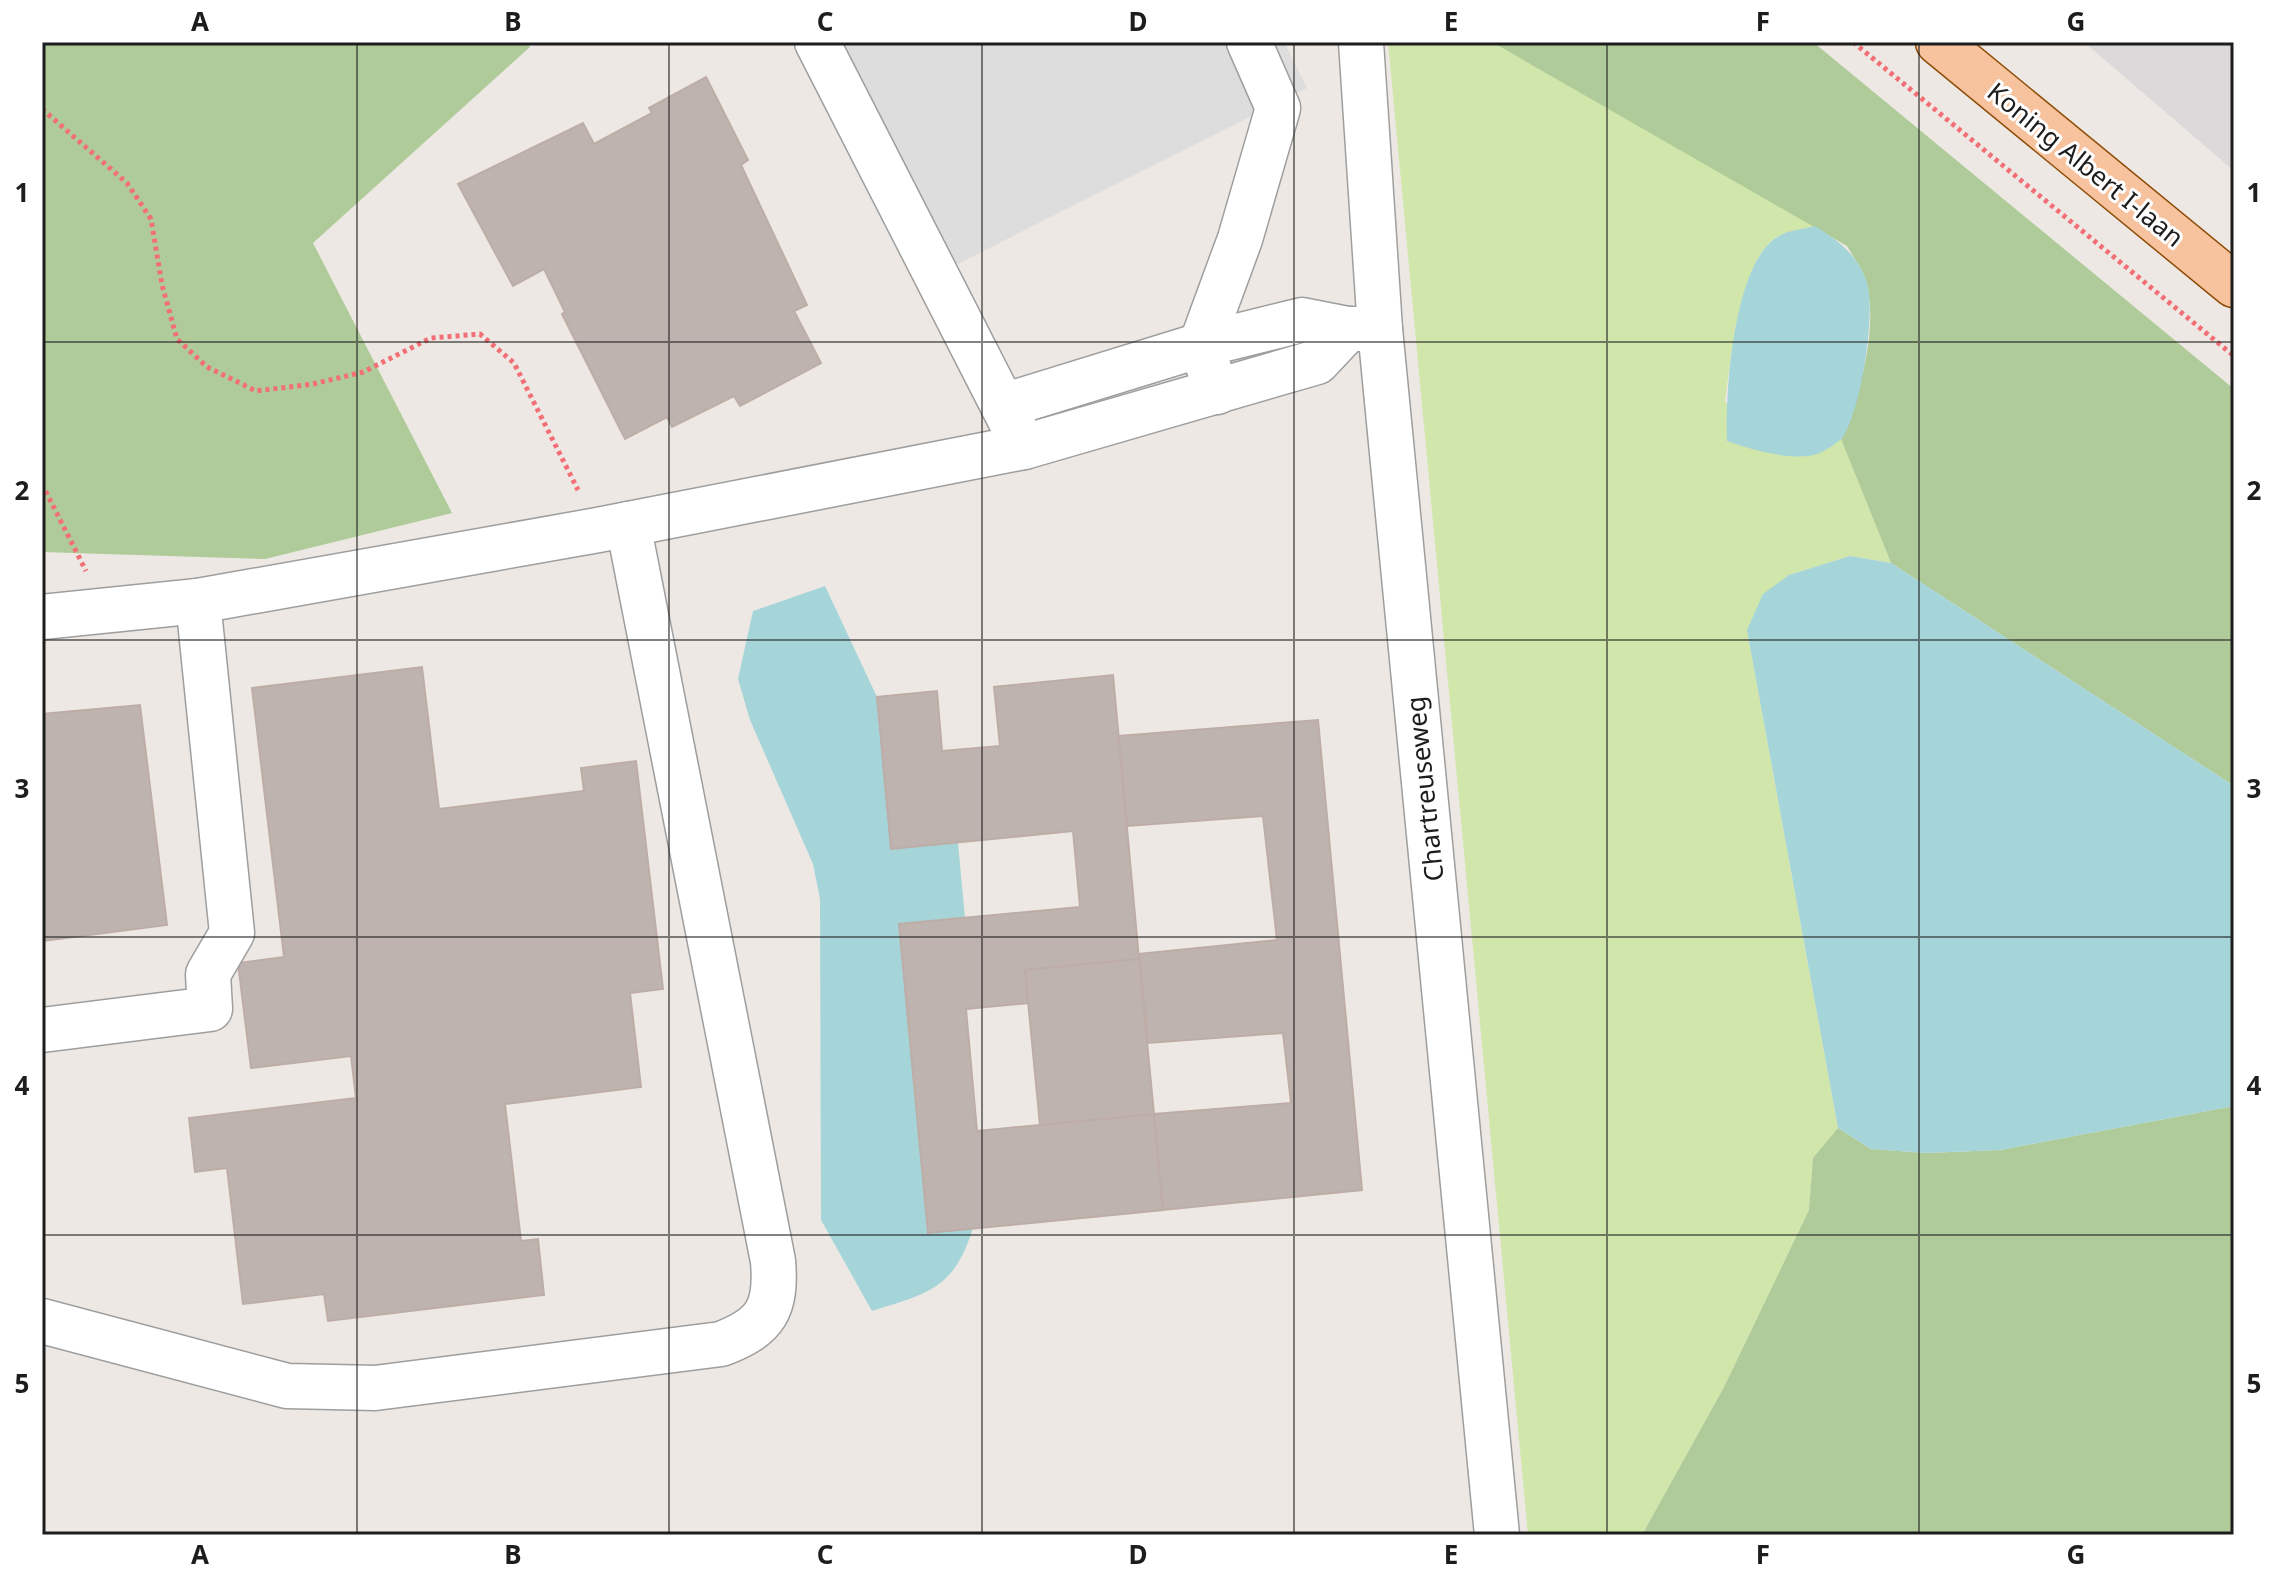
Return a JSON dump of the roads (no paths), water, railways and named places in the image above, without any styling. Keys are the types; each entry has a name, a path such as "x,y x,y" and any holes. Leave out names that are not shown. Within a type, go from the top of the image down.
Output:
{"main road":[{"name":"Koning Albert I-laan","path":"1938,42 2234,285"}],"street":[{"path":"817,42 1024,447"},
{"path":"1217,392 1201,345 1240,239 1278,108 1249,42"},
{"name":"Chartreuseweg","path":"1361,42 1364,329 1497,1535"},
{"path":"1003,406 1201,345 1302,320 1364,329"},
{"path":"42,617 198,601 613,527 1024,447 1317,362 1364,329"},
{"path":"42,1321 287,1386 375,1388 721,1344 750,1333 767,1314 775,1290 773,1261 613,527"},
{"path":"42,1030 210,1009 208,974 232,933 198,601"}],"water":[{"path":"1815,226 1847,250 1867,283 1870,316 1865,362 1849,425 1837,442 1820,453 1807,456 1771,454 1727,441 1730,362 1742,299 1751,272 1763,250 1779,236"},
{"path":"1850,556 1891,563 2234,786 2234,1106 2000,1150 1926,1153 1871,1149 1838,1128 1747,630 1763,594 1789,575"},
{"path":"825,586 877,697 891,848 958,843 965,918 899,925 928,1232 973,1228 957,1264 937,1286 872,1311 821,1220 820,899 813,864 750,720 738,679 753,611"}]}
